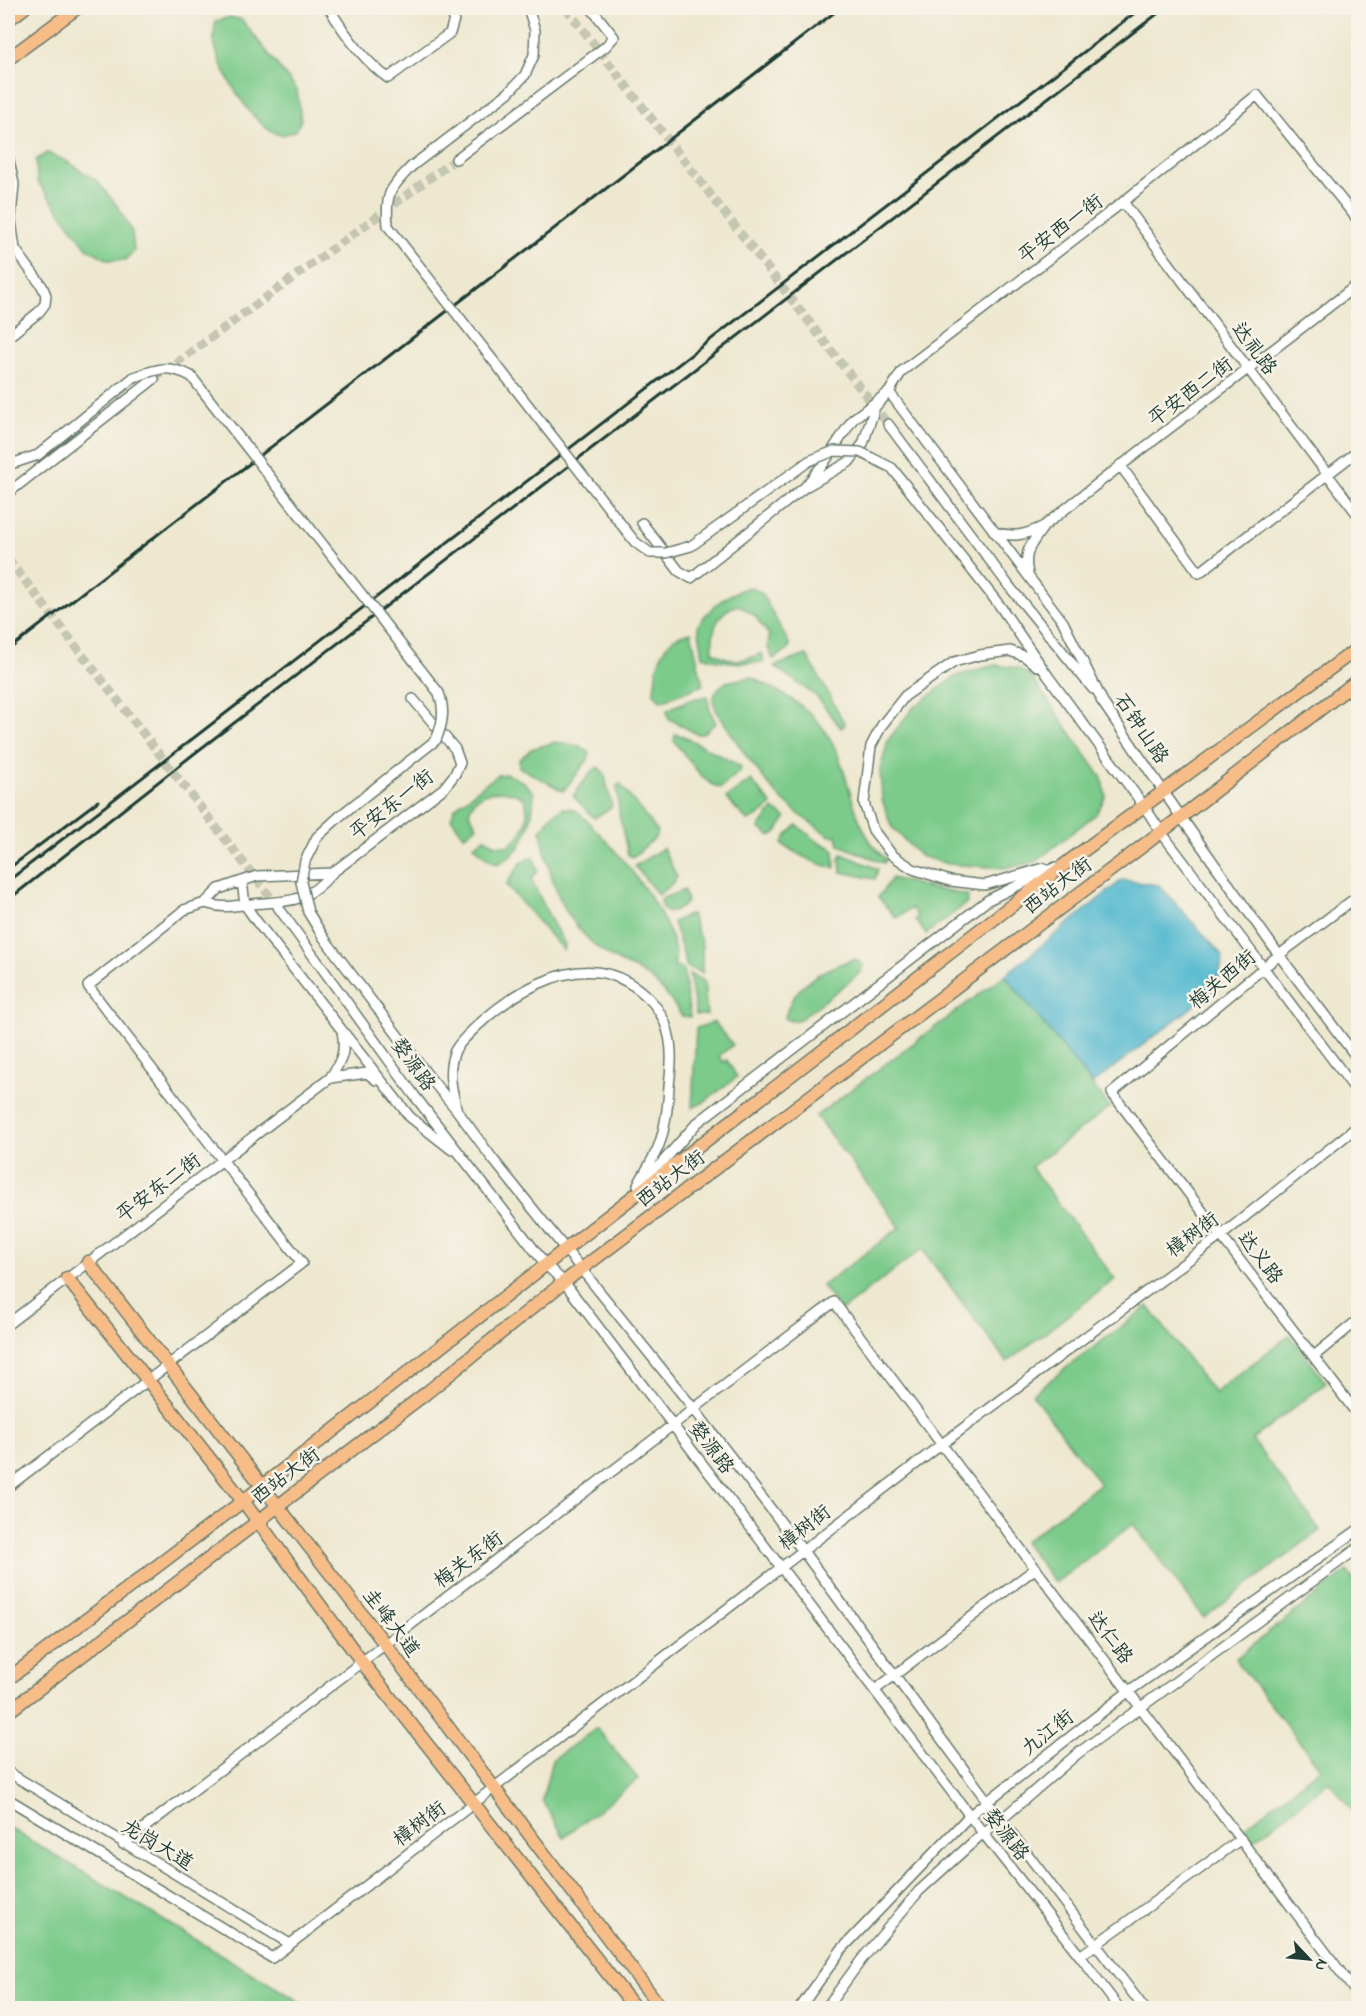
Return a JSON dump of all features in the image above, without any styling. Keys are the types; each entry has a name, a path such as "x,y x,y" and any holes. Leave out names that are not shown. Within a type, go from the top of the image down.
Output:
{"main road":[{"path":"8,20 24,8"},
{"path":"8,59 77,8"},
{"name":"西站大街","path":"8,1679 243,1502 630,1199 1072,859 1359,648"},
{"name":"西站大街","path":"8,1712 256,1520 425,1394 564,1282 1181,818 1359,680"},
{"name":"圭峰大道","path":"88,1262 385,1644 661,2008"},
{"path":"67,1278 243,1502 362,1662 635,2008"}],"street":[{"path":"329,8 338,23 376,69 388,78 450,33 455,16 449,8"},
{"path":"528,8 535,30 534,56 525,75 508,93 412,166 391,188 387,208 388,226 627,533 650,553 666,553 691,546 809,460 834,451 860,452 892,468 1000,606 1161,832 1359,1093"},
{"path":"456,159 605,47 614,37 591,8"},
{"name":"平安西一街","path":"806,487 849,462 863,444 875,407 889,392 902,371 1123,202 1257,95 1359,220"},
{"path":"8,156 14,184 8,235"},
{"name":"达礼路","path":"1123,202 1359,515"},
{"path":"8,337 39,312 45,304 46,295 15,249 11,221"},
{"name":"平安西二街","path":"1044,526 1120,465 1249,370 1359,284"},
{"name":"婺源路","path":"8,465 39,455 134,377 159,369 174,368 191,376 439,693 443,705 442,724 436,740 316,837 305,861 301,882 308,912 324,938 430,1078 694,1409 803,1551 988,1802 1144,2008"},
{"path":"8,493 154,378"},
{"path":"642,524 679,571 691,578 806,487 853,419 889,392 1064,622 1104,704"},
{"name":"石钟山路","path":"888,424 1009,586 1104,704 1181,818 1279,955 1359,1059"},
{"path":"1120,465 1199,573 1359,451"},
{"path":"994,532 1008,537 1025,535 1044,526"},
{"path":"1029,576 1025,560 1030,546 1044,526"},
{"path":"1048,676 1024,656 1010,651 980,655 954,662 905,696 882,725 871,746 864,803 873,830 892,855 913,869 950,881 985,885 1072,859"},
{"name":"平安东一街","path":"332,873 444,788 456,774 460,763 455,749 413,699"},
{"path":"630,1199 696,1123 988,900 1072,859"},
{"path":"8,1487 302,1263 88,986 184,910 205,903 219,889 265,875 332,873"},
{"path":"205,903 221,908 284,903 306,895 322,885 332,873"},
{"path":"242,881 245,905 410,1117 461,1157"},
{"name":"梅关西街","path":"1112,1093 1279,955 1359,896"},
{"name":"婺源路","path":"278,907 461,1157 546,1265 564,1282 1119,2008"},
{"path":"456,1109 449,1074 454,1052 472,1031 511,997 550,978 577,973 607,974 631,984 647,996 658,1011 668,1031 671,1058 668,1107 659,1145 630,1199"},
{"path":"330,1078 340,1064 345,1047 341,1029"},
{"path":"330,1078 367,1073 386,1086"},
{"name":"平安东二街","path":"8,1324 330,1078"},
{"name":"达义路","path":"1112,1093 1359,1415"},
{"name":"樟树街","path":"272,1958 942,1444 1222,1235 1359,1126"},
{"name":"达仁路","path":"834,1302 1359,1995"},
{"name":"梅关东街","path":"123,1844 834,1302"},
{"path":"1314,1356 1359,1320"},
{"name":"九江街","path":"800,2008 841,1950 970,1815 1129,1691 1359,1530"},
{"name":"九江街","path":"826,2008 862,1959 919,1891 983,1833 1002,1820 1077,1754 1359,1548"},
{"path":"875,1690 1036,1568"},
{"name":"龙岗大道","path":"8,1772 290,1944"},
{"name":"龙岗大道","path":"8,1799 272,1958"},
{"path":"1080,1956 1241,1839"}],"green space":[{"path":"230,17 242,20 297,90 301,120 295,131 281,135 270,131 248,110 229,80 216,51 214,35 216,21"},
{"path":"47,153 68,162 96,180 119,208 132,232 134,251 125,260 108,260 87,248 37,181 36,160"},
{"path":"750,587 761,592 790,645 787,651 773,659 768,648 769,635 755,616 739,605 725,612 717,622 713,636 713,652 732,660 749,658 762,653 764,662 733,662 703,656 698,625 721,601"},
{"path":"691,632 703,685 661,701 654,693 656,671 661,656 673,639"},
{"path":"807,655 845,724 841,728 817,697 774,666"},
{"path":"995,665 1018,668 1032,678 1102,778 1106,796 1096,814 1035,862 1005,868 948,864 920,856 891,826 882,799 880,770 888,740 913,708 956,676"},
{"path":"751,677 801,706 825,731 841,763 864,831 886,859 884,863 839,845 837,835 830,836 801,816 777,795 747,757 717,712 713,701 719,688 726,682"},
{"path":"707,696 710,711 716,723 702,734 697,734 668,718 667,710 689,700"},
{"path":"675,734 740,766 741,770 721,788 715,786 708,782 689,761 674,741"},
{"path":"556,742 580,746 590,753 587,761 563,791 519,767 519,760 531,749"},
{"path":"598,767 604,773 612,807 594,818 573,796 592,771"},
{"path":"507,774 524,782 534,793 532,814 530,825 521,844 507,859 497,864 474,846 485,838 496,845 508,846 514,841 522,831 527,819 524,798 517,794 500,791 484,794 472,805 469,813 477,826 464,836 451,818 455,808 478,789 498,775"},
{"path":"751,780 772,805 748,821 726,798"},
{"path":"620,784 657,831 655,838 633,857 628,855 619,814 617,786"},
{"path":"563,808 575,810 586,819 630,869 654,903 671,937 675,955 674,966 683,969 690,1017 682,1016 651,979 609,956 593,944 570,916 554,885 541,831 551,816"},
{"path":"773,809 786,818 776,833 770,836 759,828"},
{"path":"797,825 817,841 834,849 835,868 807,859 782,844"},
{"path":"663,848 677,877 658,895 635,866"},
{"path":"842,854 878,869 875,879 842,872 839,859"},
{"path":"533,856 538,871 531,879 565,944 563,950 506,885 521,863"},
{"path":"892,878 968,895 967,903 926,934 915,920 917,916 912,908 896,918 878,897"},
{"path":"684,890 687,902 682,907 668,913 663,909 661,901 663,898"},
{"path":"691,914 702,945 702,973 687,967 673,922"},
{"path":"855,959 863,965 854,978 800,1019 792,1021 785,1019 788,1007 802,987 832,967"},
{"path":"689,974 704,981 707,1015 696,1015"},
{"path":"1005,975 1110,1107 1031,1167 1115,1279 1007,1362 922,1249 841,1311 822,1286 900,1227 816,1116"},
{"path":"714,1022 733,1045 719,1056 723,1062 727,1060 737,1077 704,1102 692,1108 696,1028"},
{"path":"1148,1306 1214,1393 1290,1335 1326,1383 1252,1440 1320,1530 1204,1618 1133,1524 1055,1583 1024,1542 1100,1484 1032,1394"},
{"path":"1347,1571 1358,1586 1358,1818 1329,1781 1253,1841 1244,1828 1320,1768 1235,1659"},
{"path":"597,1728 638,1779 564,1837 542,1800 552,1760"},
{"path":"8,1827 310,2008 8,2008"}],"water":[{"path":"1122,880 1159,885 1223,956 1217,988 1092,1084 1005,975"}],"tunnel":[{"path":"566,8 888,424"},
{"path":"154,379 456,159"},
{"path":"8,559 278,907"}],"railway":[{"path":"8,650 840,8"},
{"path":"8,881 1141,8"},
{"path":"8,900 195,753 1165,8"},
{"path":"8,869 98,801"}]}
